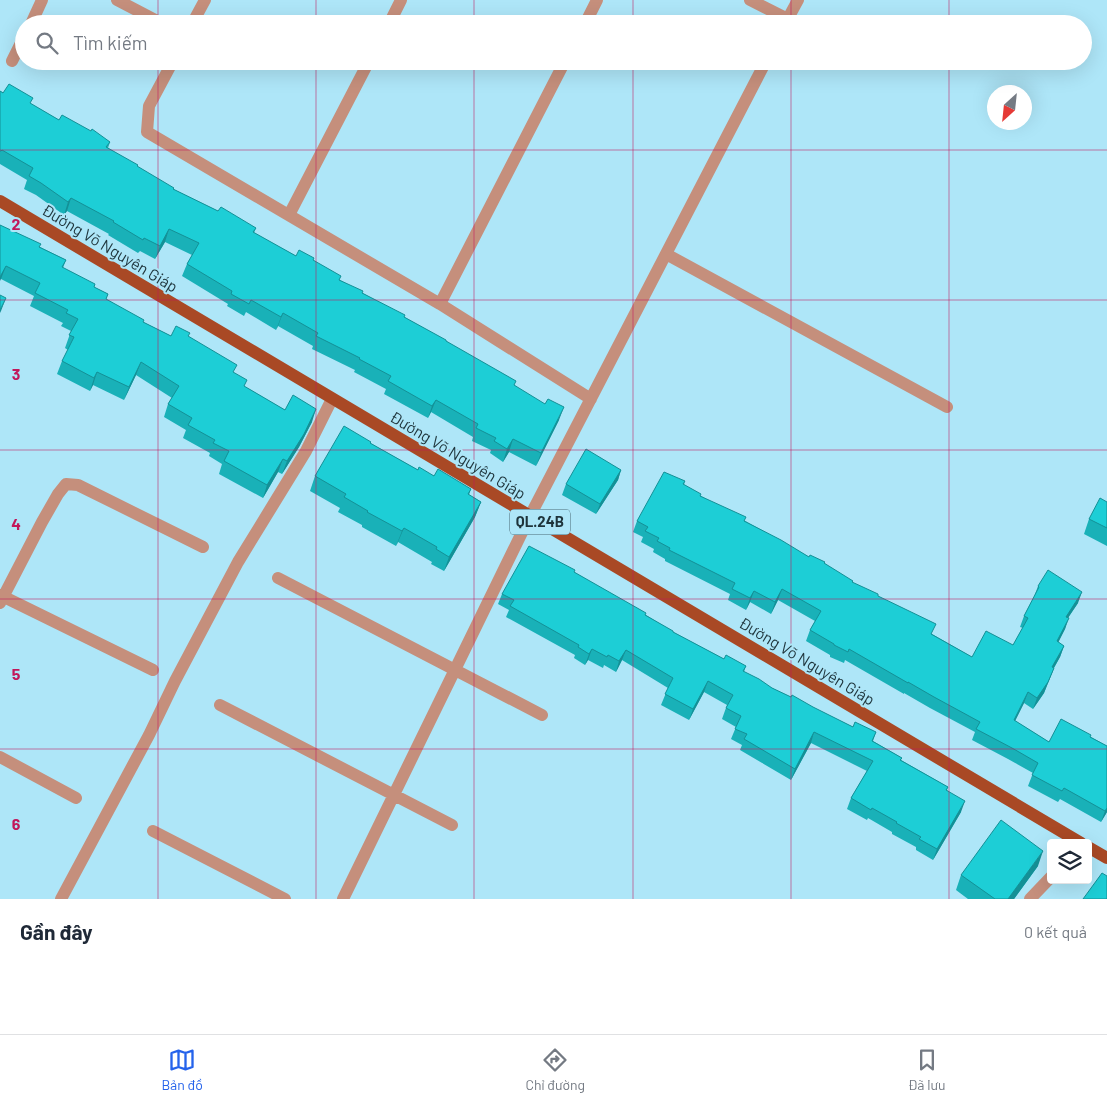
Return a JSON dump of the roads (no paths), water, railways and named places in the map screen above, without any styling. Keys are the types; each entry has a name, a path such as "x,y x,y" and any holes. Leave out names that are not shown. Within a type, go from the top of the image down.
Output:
{"main road":[{"name":"Đường Võ Nguyên Giáp","path":"0,201 1074,839"},
{"path":"1092,849 1107,858"}],"street":[{"path":"34,15 42,0"},
{"path":"117,0 146,15"},
{"path":"196,15 204,0"},
{"path":"393,15 401,0"},
{"path":"590,15 597,0"},
{"path":"750,0 775,15"},
{"path":"790,15 798,0"},
{"path":"12,61 15,55"},
{"path":"168,70 149,106 148,132 440,304 592,399"},
{"path":"289,215 364,70"},
{"path":"440,304 561,70"},
{"path":"344,899 530,516 761,70"},
{"path":"666,254 947,407"},
{"path":"61,899 149,735 175,680 238,562 306,451 332,398"},
{"path":"153,670 1,598 42,522 66,484 78,485 204,547"},
{"path":"278,578 542,715"},
{"path":"220,705 452,825"},
{"path":"0,757 76,798"},
{"path":"153,831 285,899"},
{"path":"1030,899 1047,881"}]}
